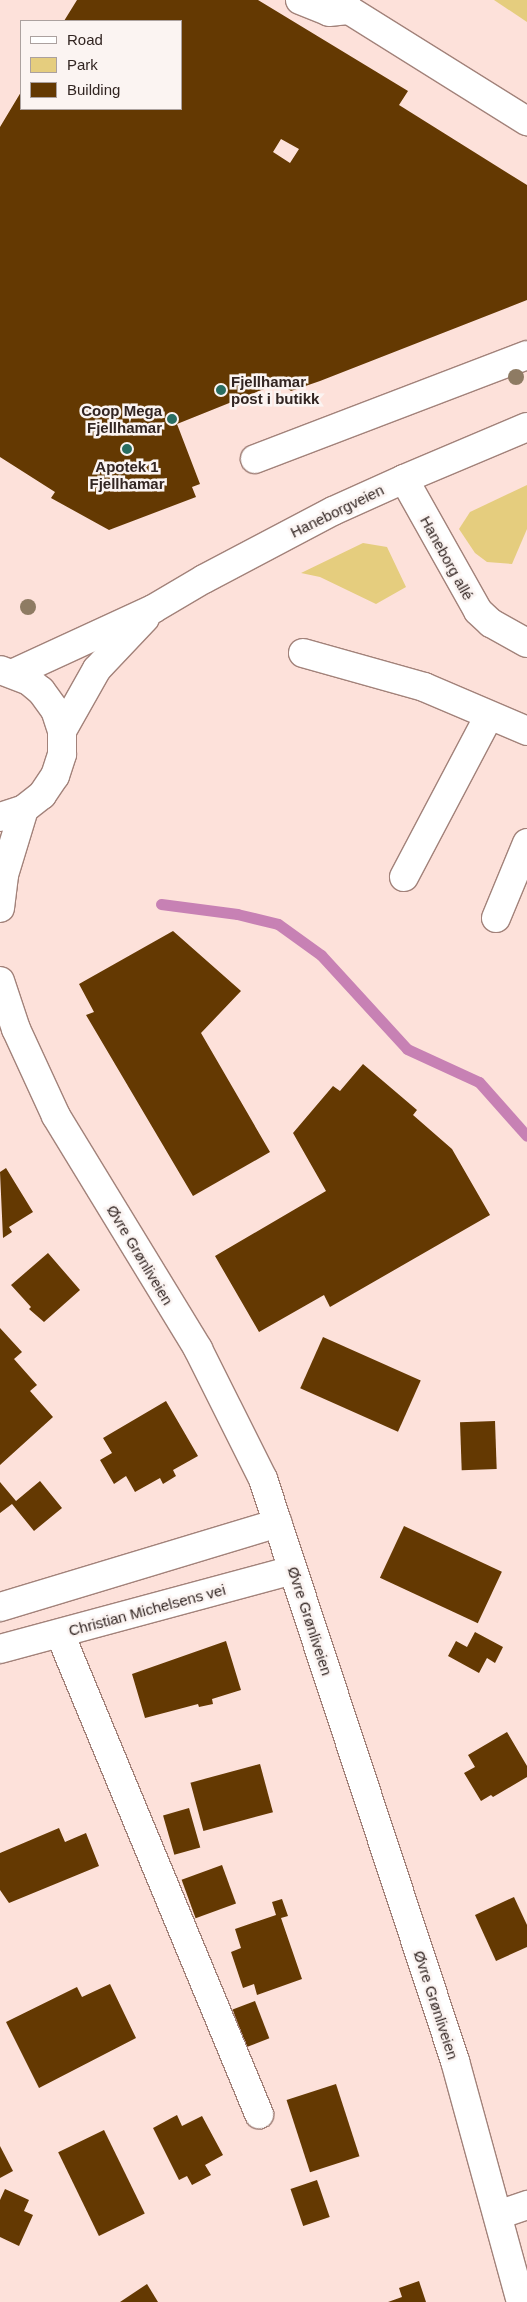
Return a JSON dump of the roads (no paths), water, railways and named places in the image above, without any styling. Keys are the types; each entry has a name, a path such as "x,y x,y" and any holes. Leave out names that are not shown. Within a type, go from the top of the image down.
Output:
{"street":[{"path":"300,0 330,12 342,3 527,121"},
{"path":"255,459 527,355"},
{"name":"Haneborgveien","path":"7,672 153,609 197,582 332,511 527,427"},
{"name":"Haneborg allé","path":"404,479 478,610 491,623 527,643"},
{"name":"Haneborgveien","path":"62,731 97,668 153,609"},
{"path":"303,654 424,687 527,731"},
{"path":"0,908 12,813 42,795 55,776 62,754 62,731 55,710 41,691 7,672"},
{"path":"404,877 489,716"},
{"path":"496,918 527,843"},
{"name":"Øvre Grønliveien","path":"0,981 16,1030 56,1116 198,1349 263,1480 455,2061 521,2302"},
{"path":"0,1607 278,1523"},
{"name":"Christian Michelsens vei","path":"0,1649 293,1570"},
{"path":"60,1634 259,2114"},
{"path":"498,2215 527,2205"}],"waterway":[{"path":"161,904 237,914 278,924 321,955 407,1049 479,1082 527,1136"}],"place":[{"name":"Fjellhamar post i butikk","path":"221,390"},
{"name":"Coop Mega Fjellhamar","path":"172,419"},
{"name":"Apotek 1 Fjellhamar","path":"127,449"}]}
